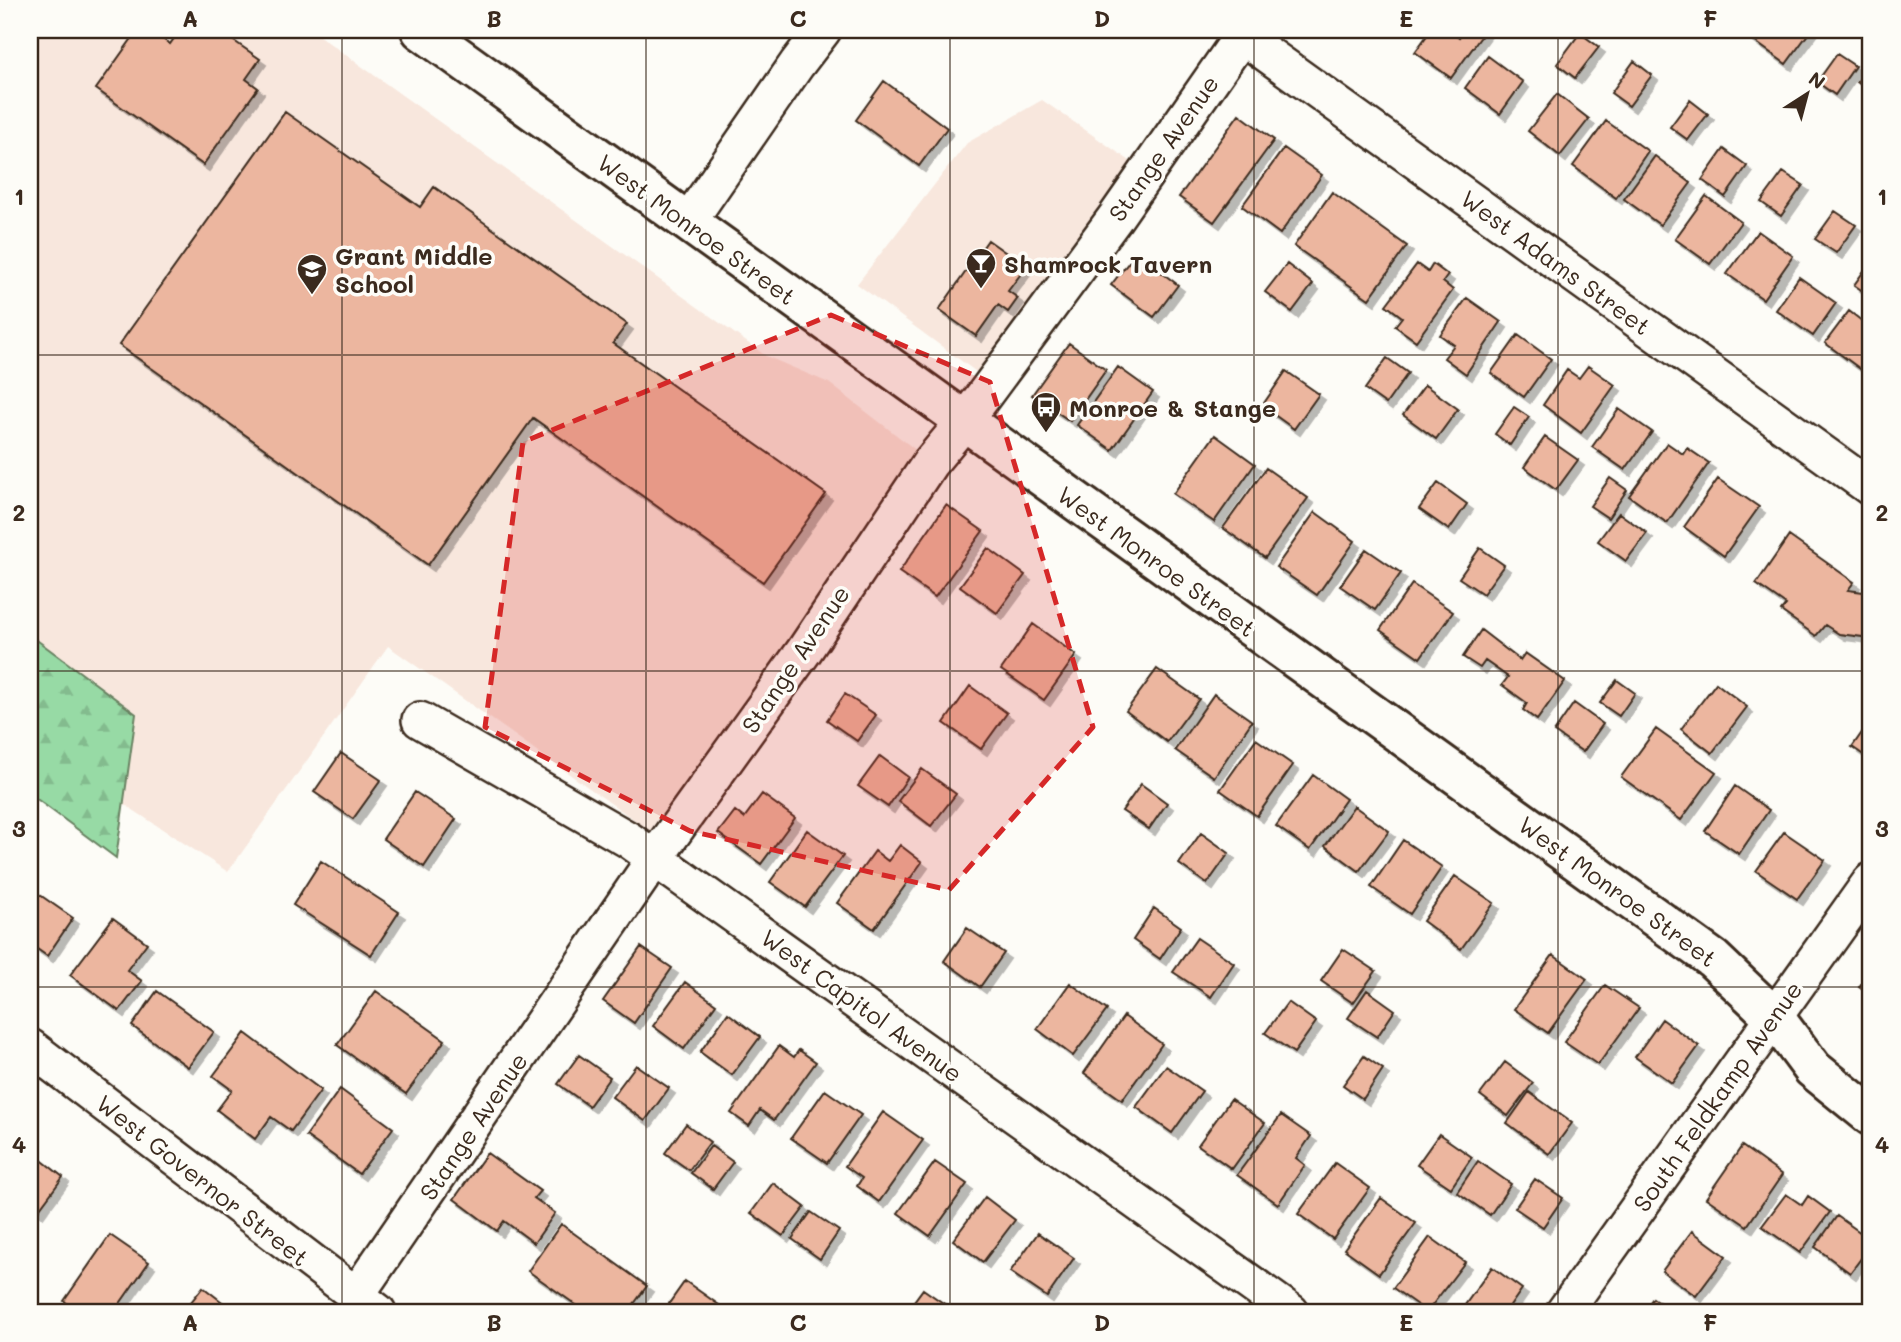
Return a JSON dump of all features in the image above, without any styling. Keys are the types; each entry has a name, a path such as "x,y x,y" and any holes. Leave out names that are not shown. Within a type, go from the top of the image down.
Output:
{"street":[{"name":"West Monroe Street","path":"421,30 1713,959 1774,1017 1813,1069 1871,1116"},
{"path":"688,222 823,30"},
{"name":"Stange Avenue","path":"366,1305 655,858 804,651 930,463 964,422 1115,218 1244,33"},
{"name":"West Adams Street","path":"1244,33 1871,488"},
{"name":"West Capitol Avenue","path":"420,720 629,840 1291,1312"},
{"name":"South Feldkamp Avenue","path":"1564,1312 1871,881"},
{"name":"West Governor Street","path":"30,1047 366,1305"}],"highlighted area":[{"path":"831,315 990,382 1093,727 949,890 690,831 485,727 523,442"}],"shaded area":[{"path":"30,30 311,30 766,356 829,383 921,454 846,562 650,831 388,646 228,872 127,806 30,733"},
{"path":"1042,100 1133,163 979,374 857,284 967,143"}],"green space":[{"path":"30,635 136,714 116,858 30,794"}],"building":[{"path":"138,30 150,30 170,44 180,30 218,30 260,59 246,79 258,88 203,165 96,89"},
{"path":"1431,30 1449,30 1459,37 1464,30 1485,31 1451,78 1415,52"},
{"path":"1739,30 1811,30 1786,64"},
{"path":"1580,33 1599,47 1575,78 1557,64"},
{"path":"1837,54 1855,66 1835,95 1817,82"},
{"path":"1488,56 1523,82 1500,114 1465,88"},
{"path":"1634,61 1652,75 1629,106 1611,93"},
{"path":"1871,62 1871,93 1857,82"},
{"path":"884,81 947,128 919,166 856,120"},
{"path":"1557,94 1589,119 1560,156 1528,131"},
{"path":"1690,100 1708,114 1688,140 1670,127"},
{"path":"285,112 420,207 434,187 627,324 613,343 826,494 763,582 533,418 428,565 119,345"},
{"path":"1239,114 1274,140 1214,222 1179,197"},
{"path":"1606,121 1648,151 1616,198 1573,166"},
{"path":"1284,148 1322,175 1280,234 1242,206"},
{"path":"1724,149 1747,166 1725,197 1702,180"},
{"path":"1655,156 1691,183 1660,225 1624,199"},
{"path":"1783,172 1803,185 1781,216 1761,202"},
{"path":"1332,192 1407,246 1369,299 1294,246"},
{"path":"1706,196 1741,222 1710,264 1675,239"},
{"path":"1835,211 1856,225 1836,253 1815,239"},
{"path":"1758,231 1793,256 1763,299 1727,274"},
{"path":"988,240 1026,267 1008,291 1018,298 1008,312 998,305 976,336 939,310"},
{"path":"1136,253 1178,285 1154,317 1111,285"},
{"path":"1871,261 1871,295 1870,296 1854,285"},
{"path":"1287,264 1313,284 1292,312 1265,292"},
{"path":"1417,264 1428,272 1433,264 1448,275 1443,282 1453,290 1416,341 1395,326 1402,317 1386,305"},
{"path":"1799,277 1836,303 1813,336 1776,310"},
{"path":"1467,298 1501,322 1466,374 1444,358 1454,345 1440,335"},
{"path":"1849,311 1871,328 1871,359 1863,371 1825,343"},
{"path":"1518,335 1551,359 1524,397 1491,373"},
{"path":"1069,343 1106,370 1070,421 1032,395"},
{"path":"1387,358 1408,373 1386,404 1365,389"},
{"path":"1588,366 1615,385 1581,433 1543,405 1567,370 1579,378"},
{"path":"1118,367 1153,392 1112,450 1077,425"},
{"path":"1286,371 1319,394 1294,429 1262,406"},
{"path":"1425,385 1458,409 1436,439 1403,415"},
{"path":"1514,407 1529,417 1510,445 1495,434"},
{"path":"1619,409 1652,432 1625,470 1592,447"},
{"path":"1215,435 1255,464 1214,522 1173,494"},
{"path":"1545,437 1578,460 1556,490 1524,467"},
{"path":"1667,443 1683,454 1687,448 1709,463 1667,523 1629,496"},
{"path":"1266,468 1308,498 1265,558 1223,528"},
{"path":"1610,478 1627,490 1608,518 1590,506"},
{"path":"1718,479 1759,507 1724,556 1684,527"},
{"path":"1438,483 1467,504 1449,530 1419,509"},
{"path":"946,505 983,531 935,597 899,572"},
{"path":"1315,512 1355,541 1317,595 1276,567"},
{"path":"1619,513 1647,533 1626,561 1598,541"},
{"path":"1789,536 1854,582 1848,590 1871,593 1871,638 1839,634 1825,625 1816,636 1781,611 1786,605 1756,584"},
{"path":"988,548 1025,575 997,613 960,586"},
{"path":"1480,548 1504,565 1483,594 1459,578"},
{"path":"1366,549 1401,573 1375,610 1340,586"},
{"path":"1412,584 1453,612 1420,658 1380,630"},
{"path":"1033,624 1076,655 1044,700 1001,670"},
{"path":"1481,630 1520,660 1525,653 1565,681 1537,720 1523,710 1527,703 1502,685 1508,677 1485,661 1480,668 1463,657"},
{"path":"1157,669 1199,699 1167,742 1126,711"},
{"path":"1617,680 1635,693 1619,716 1600,703"},
{"path":"1716,683 1747,707 1712,753 1681,729"},
{"path":"970,686 1007,713 981,749 944,723"},
{"path":"845,694 876,715 857,741 827,720"},
{"path":"1214,694 1252,721 1214,777 1175,750"},
{"path":"1574,703 1603,724 1583,752 1554,732"},
{"path":"1871,722 1871,760 1852,747"},
{"path":"1656,729 1716,772 1681,820 1621,777"},
{"path":"1256,739 1293,765 1257,816 1220,790"},
{"path":"341,753 381,780 353,819 314,792"},
{"path":"880,756 908,777 888,807 858,786"},
{"path":"922,769 956,794 931,826 898,801"},
{"path":"1313,775 1346,799 1310,850 1276,826"},
{"path":"1141,784 1167,803 1149,829 1122,811"},
{"path":"1735,786 1769,810 1739,854 1705,831"},
{"path":"415,792 456,819 424,867 383,839"},
{"path":"762,794 795,818 761,864 718,833 735,811 744,818"},
{"path":"1354,806 1389,831 1359,871 1325,846"},
{"path":"807,830 843,856 805,907 770,882"},
{"path":"1784,832 1825,860 1797,899 1756,871"},
{"path":"1201,833 1229,853 1207,884 1179,864"},
{"path":"1403,840 1442,867 1410,914 1371,887"},
{"path":"900,845 922,862 874,929 837,903 875,851 888,861"},
{"path":"321,861 399,912 371,955 293,905"},
{"path":"1455,876 1494,903 1461,949 1423,921"},
{"path":"30,888 73,918 47,956 30,944"},
{"path":"1154,908 1181,927 1160,959 1133,940"},
{"path":"113,918 147,943 127,970 142,981 119,1011 70,975"},
{"path":"967,928 1004,953 980,987 944,961"},
{"path":"1197,938 1234,963 1211,997 1173,972"},
{"path":"641,947 672,968 634,1023 603,1001"},
{"path":"1343,949 1376,971 1353,1003 1321,981"},
{"path":"1553,955 1587,979 1548,1033 1514,1009"},
{"path":"1871,970 1871,996 1859,987"},
{"path":"685,982 716,1004 684,1049 653,1026"},
{"path":"1070,983 1107,1010 1073,1056 1037,1029"},
{"path":"1605,985 1639,1008 1598,1065 1564,1042"},
{"path":"1367,990 1395,1010 1377,1037 1348,1018"},
{"path":"157,991 214,1032 188,1067 132,1026"},
{"path":"376,991 445,1040 406,1094 337,1045"},
{"path":"1288,1002 1316,1022 1294,1053 1265,1033"},
{"path":"728,1013 760,1037 732,1075 700,1052"},
{"path":"1124,1016 1162,1044 1122,1100 1084,1073"},
{"path":"1662,1019 1699,1046 1672,1083 1635,1057"},
{"path":"245,1033 321,1090 291,1131 271,1117 255,1139 217,1110 232,1090 213,1076"},
{"path":"779,1046 794,1057 799,1050 816,1062 774,1120 760,1110 749,1126 731,1113"},
{"path":"579,1055 610,1077 589,1106 558,1084"},
{"path":"1364,1056 1383,1069 1363,1099 1343,1085"},
{"path":"1505,1062 1533,1083 1508,1116 1480,1095"},
{"path":"636,1065 669,1088 645,1121 612,1097"},
{"path":"1166,1066 1202,1091 1172,1133 1136,1107"},
{"path":"340,1089 393,1128 359,1174 306,1136"},
{"path":"825,1090 861,1115 827,1163 791,1138"},
{"path":"1529,1092 1572,1123 1549,1154 1507,1123"},
{"path":"1231,1099 1265,1123 1232,1169 1198,1145"},
{"path":"883,1112 923,1140 879,1202 857,1186 862,1178 845,1166"},
{"path":"1281,1115 1311,1136 1296,1158 1305,1165 1278,1204 1237,1175"},
{"path":"686,1124 710,1142 689,1170 665,1153"},
{"path":"1439,1134 1472,1157 1451,1188 1417,1165"},
{"path":"711,1146 733,1162 713,1189 691,1173"},
{"path":"1742,1146 1782,1175 1747,1226 1706,1198"},
{"path":"30,1151 63,1177 37,1212 30,1206"},
{"path":"487,1153 540,1191 534,1198 555,1213 534,1243 504,1221 497,1231 454,1199"},
{"path":"1478,1161 1511,1184 1490,1215 1457,1192"},
{"path":"935,1162 967,1184 930,1236 898,1213"},
{"path":"1335,1163 1370,1188 1333,1239 1298,1214"},
{"path":"1535,1179 1563,1198 1543,1227 1515,1208"},
{"path":"773,1183 805,1207 783,1236 751,1213"},
{"path":"1786,1194 1802,1205 1808,1196 1830,1212 1800,1253 1762,1226"},
{"path":"985,1197 1015,1220 983,1262 953,1240"},
{"path":"1381,1198 1416,1223 1379,1274 1344,1249"},
{"path":"811,1212 839,1231 820,1259 792,1239"},
{"path":"1837,1216 1871,1240 1871,1245 1850,1273 1815,1247"},
{"path":"561,1224 647,1286 628,1312 586,1312 528,1271"},
{"path":"1692,1231 1726,1256 1696,1296 1662,1271"},
{"path":"1038,1233 1074,1258 1047,1297 1010,1272"},
{"path":"110,1235 149,1262 114,1312 80,1312 64,1301"},
{"path":"1430,1237 1465,1262 1427,1312 1393,1288"},
{"path":"1492,1267 1522,1289 1506,1312 1460,1312"},
{"path":"685,1281 729,1312 663,1312"},
{"path":"203,1287 235,1312 183,1312"},
{"path":"923,1289 956,1312 906,1312"},
{"path":"1653,1298 1673,1312 1643,1312"}],"place":[{"name":"Shamrock Tavern","path":"981,290"},
{"name":"Grant Middle School","path":"312,296"},
{"name":"Monroe & Stange","path":"1046,434"}]}
